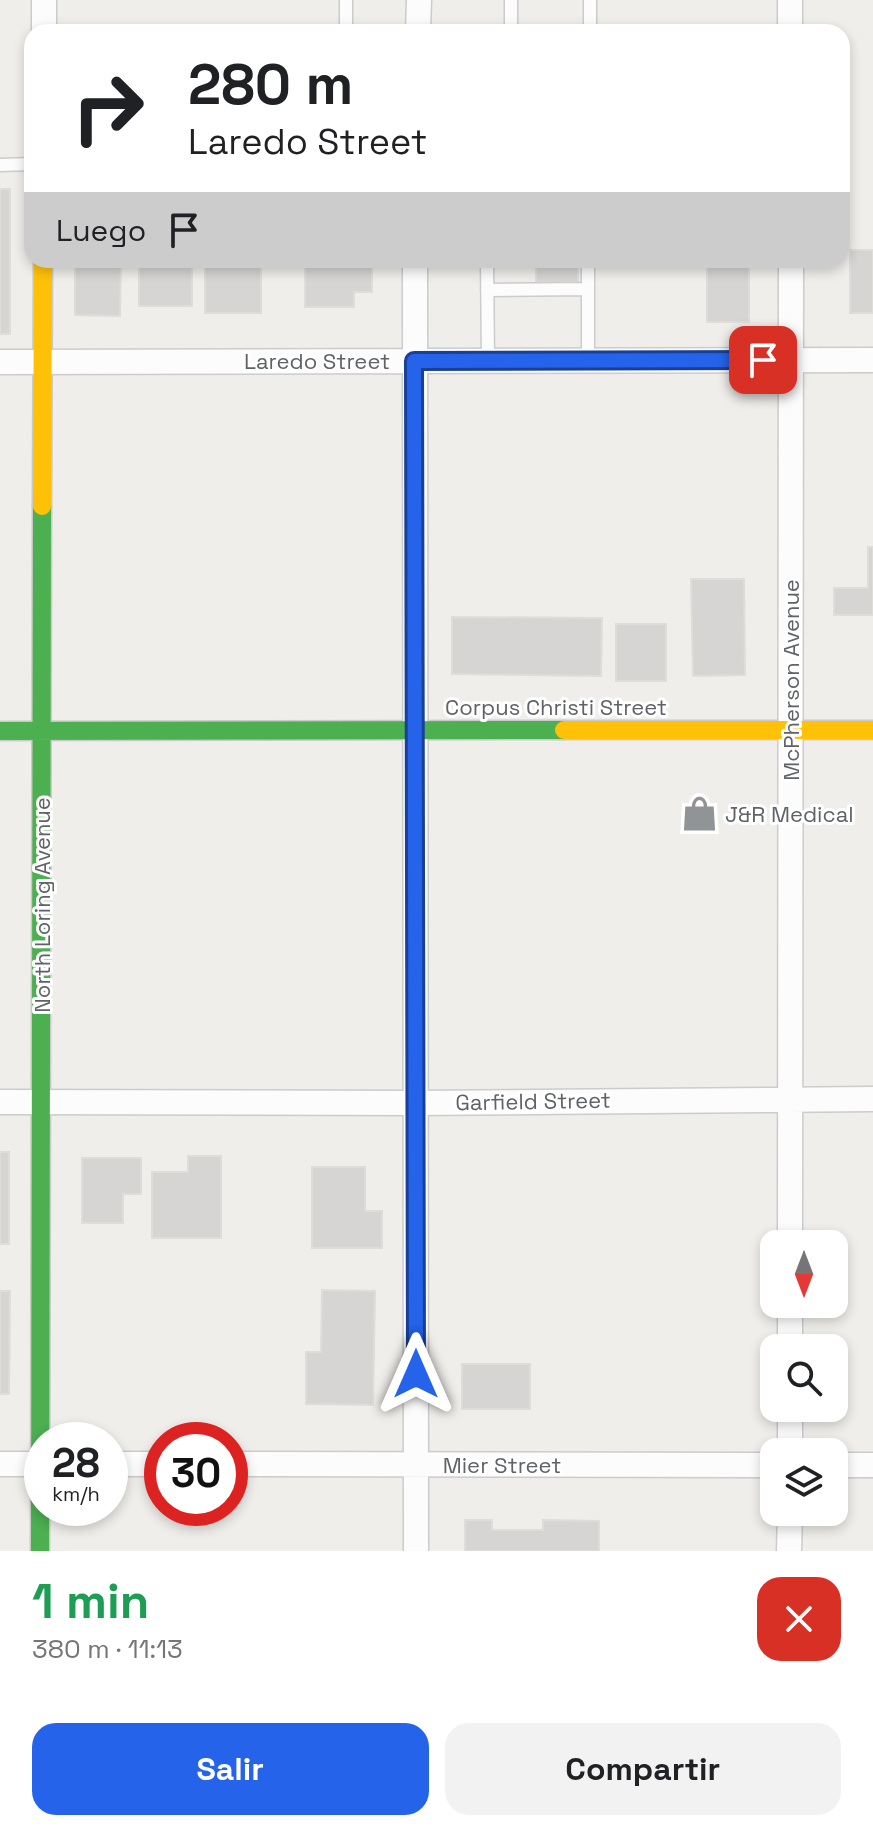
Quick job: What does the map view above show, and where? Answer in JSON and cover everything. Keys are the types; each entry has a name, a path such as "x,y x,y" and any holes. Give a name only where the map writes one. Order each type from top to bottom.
{"street":[{"path":"44,0 44,24"},
{"path":"418,24 419,0"},
{"path":"790,0 790,24"},
{"name":"North Loring Avenue","path":"41,1422 43,268"},
{"path":"415,268 416,1551"},
{"name":"McPherson Avenue","path":"790,1230 791,268"},
{"name":"Laredo Street","path":"0,362 873,360"},
{"name":"Corpus Christi Street","path":"0,731 873,730"},
{"name":"Garfield Street","path":"0,1102 415,1103 873,1099"},
{"path":"0,1464 24,1464"},
{"name":"Mier Street","path":"248,1464 760,1465"},
{"path":"848,1465 873,1465"},
{"name":"North Loring Avenue","path":"40,1526 40,1551"},
{"path":"789,1551 790,1526"}],"lane":[{"path":"346,0 346,24"},
{"path":"511,0 511,24"},
{"path":"590,0 590,24"},
{"path":"0,165 24,164"},
{"path":"487,268 488,361"},
{"path":"588,268 588,361"},
{"path":"487,290 587,289"}],"building":[{"path":"0,189 10,189 10,334 0,334"},
{"path":"850,250 873,250 873,313 850,313"},
{"path":"75,268 121,268 120,316 75,315"},
{"path":"139,268 192,268 192,306 139,306"},
{"path":"205,268 261,268 261,313 205,313"},
{"path":"305,268 372,268 372,292 354,292 354,307 305,307"},
{"path":"536,268 578,268 578,282 536,282"},
{"path":"707,268 749,268 749,322 707,322"},
{"path":"868,547 873,547 873,615 834,615 834,588 868,588"},
{"path":"691,579 744,579 745,675 693,676"},
{"path":"452,617 602,618 601,676 452,674"},
{"path":"616,624 666,624 666,681 616,681"},
{"path":"0,1152 9,1152 9,1244 0,1244"},
{"path":"188,1156 221,1156 221,1238 152,1238 152,1172 188,1172"},
{"path":"82,1158 141,1158 141,1194 123,1194 123,1223 82,1223"},
{"path":"312,1167 365,1167 365,1211 382,1211 382,1248 312,1248"},
{"path":"322,1290 375,1291 373,1405 306,1404 306,1352 321,1352"},
{"path":"0,1291 10,1291 9,1394 0,1394"},
{"path":"462,1364 530,1364 530,1409 462,1409"},
{"path":"465,1520 492,1520 492,1530 543,1530 543,1520 599,1521 599,1551 465,1551"}],"traffic: fast":[{"path":"40,1551 42,506"},
{"path":"0,731 564,730"}],"traffic: slow":[{"path":"42,506 43,268"},
{"path":"564,730 873,730"}],"place":[{"name":"J&R Medical","path":"699,814"}],"route":[{"path":"416,1374 414,361 763,360"}]}
